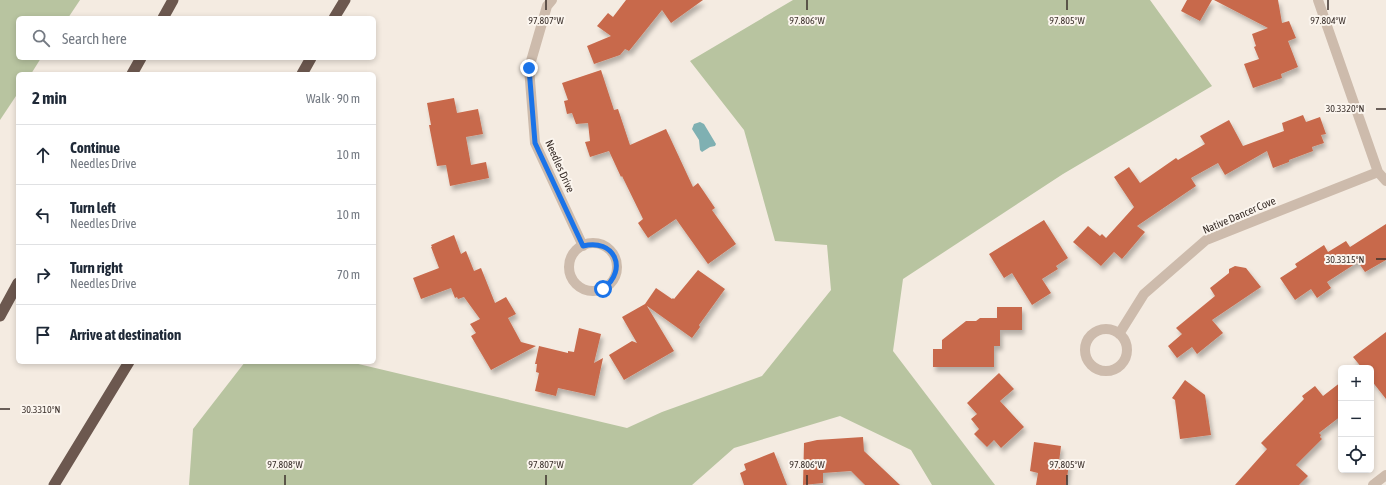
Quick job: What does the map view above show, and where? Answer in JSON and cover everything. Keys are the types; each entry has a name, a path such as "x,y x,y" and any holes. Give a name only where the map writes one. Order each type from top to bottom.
{"highway":[{"path":"164,16 173,0"},
{"path":"335,16 345,0"},
{"path":"133,72 139,60"},
{"path":"303,72 311,60"},
{"path":"0,316 16,287"},
{"path":"54,485 128,364"}],"street":[{"name":"Needles Drive","path":"552,0 547,6 529,68 535,143 583,246"},
{"path":"1318,0 1378,172 1386,181"},
{"name":"Native Dancer Cove","path":"1119,334 1144,294 1206,240 1378,172"},
{"path":"592,244 601,245 609,250 615,257 617,266 615,275 611,283 603,289 594,291 585,290 577,285 571,278 569,268 570,260 575,251 583,246 592,244"},
{"path":"1104,329 1112,330 1119,334 1125,340 1127,348 1126,356 1122,364 1116,369 1108,371 1100,370 1092,366 1087,360 1085,352 1089,337 1104,329"},
{"path":"1373,485 1386,476"}],"green space":[{"path":"0,0 80,0 69,16 16,16 16,60 40,60 32,72 16,72 16,96 0,120"},
{"path":"793,0 1150,0 1212,86 1063,174 903,279 893,351 995,485 932,485 911,450 840,416 734,448 692,485 189,485 193,429 243,364 358,364 627,428 662,412 762,376 831,290 827,245 775,241 744,130 690,61"}],"water":[{"path":"700,122 704,124 716,144 715,146 702,152 700,150 699,140 692,129 694,124"}],"building":[{"path":"626,0 703,0 671,23 662,10 629,51 625,49 620,55 594,64 587,46 611,36 597,26 608,13 613,17"},
{"path":"1187,0 1212,0 1200,21 1181,11"},
{"path":"1214,0 1278,0 1282,23 1289,21 1296,38 1288,41 1298,67 1281,74 1282,78 1253,88 1244,64 1259,59 1254,47 1256,46 1252,34 1268,28"},
{"path":"601,70 614,110 618,109 630,145 666,129 693,187 698,183 715,208 712,210 736,244 708,264 676,219 648,238 638,223 643,219 609,151 590,157 585,142 590,141 588,123 576,124 572,113 567,114 564,101 568,100 562,83"},
{"path":"454,98 457,113 478,109 483,134 466,137 471,165 486,162 489,178 450,186 446,165 437,166 429,125 431,125 427,103"},
{"path":"1303,115 1306,122 1320,117 1326,134 1321,135 1324,143 1312,147 1313,151 1273,168 1267,151 1225,175 1218,163 1191,178 1196,186 1137,226 1145,232 1122,259 1114,252 1101,266 1073,242 1088,226 1100,236 1102,234 1106,238 1134,207 1114,177 1129,167 1140,183 1176,158 1178,160 1205,144 1200,136 1229,120 1243,146 1284,131 1282,123"},
{"path":"1044,220 1068,258 1056,266 1058,269 1042,279 1051,293 1032,305 1012,273 1004,278 989,254"},
{"path":"1386,224 1386,260 1365,272 1358,262 1327,282 1331,288 1317,298 1311,289 1295,300 1280,278 1297,267 1295,264 1324,245 1328,252 1346,241 1350,247"},
{"path":"454,235 461,254 466,251 474,271 481,268 495,303 506,297 516,314 508,318 521,342 536,346 491,370 471,336 476,333 470,324 480,319 464,297 458,299 457,297 455,298 451,288 421,299 413,278 439,268 431,245"},
{"path":"1235,266 1246,268 1261,287 1212,320 1223,333 1197,354 1192,347 1177,358 1168,346 1182,334 1176,328 1215,296 1210,288 1229,273 1229,269"},
{"path":"698,270 725,289 699,325 700,327 692,338 647,306 674,351 624,380 609,355 632,341 637,343 622,317 645,304 656,288 674,299"},
{"path":"997,307 1022,307 1022,330 1000,330 1000,346 994,346 994,367 933,367 933,349 942,349 942,340 966,321 976,321 980,318 997,318"},
{"path":"579,328 601,334 594,363 603,358 595,396 558,388 556,396 535,391 539,373 536,372 537,364 535,364 539,346 568,353 568,351 574,352"},
{"path":"1386,332 1386,399 1374,384 1374,365 1360,365 1353,357"},
{"path":"999,373 1014,389 1000,401 1024,427 1001,448 994,440 987,447 974,434 979,429 971,419 977,414 967,403"},
{"path":"1185,380 1205,395 1211,435 1180,439 1175,400 1172,398"},
{"path":"1338,384 1338,418 1319,433 1322,439 1296,465 1308,476 1299,485 1235,485 1267,449 1261,443 1304,399 1302,396 1315,386 1323,396"},
{"path":"863,437 864,451 900,485 865,485 851,471 823,473 823,483 803,485 804,443 817,440"},
{"path":"1034,442 1061,446 1059,462 1069,464 1066,485 1036,485 1038,473 1030,471"},
{"path":"774,452 787,485 744,485 740,473 746,470 744,464"}],"route":[{"path":"529,68 535,143 583,246 592,244 601,245 609,250 615,257 617,266 615,275 611,283 603,289"}]}
